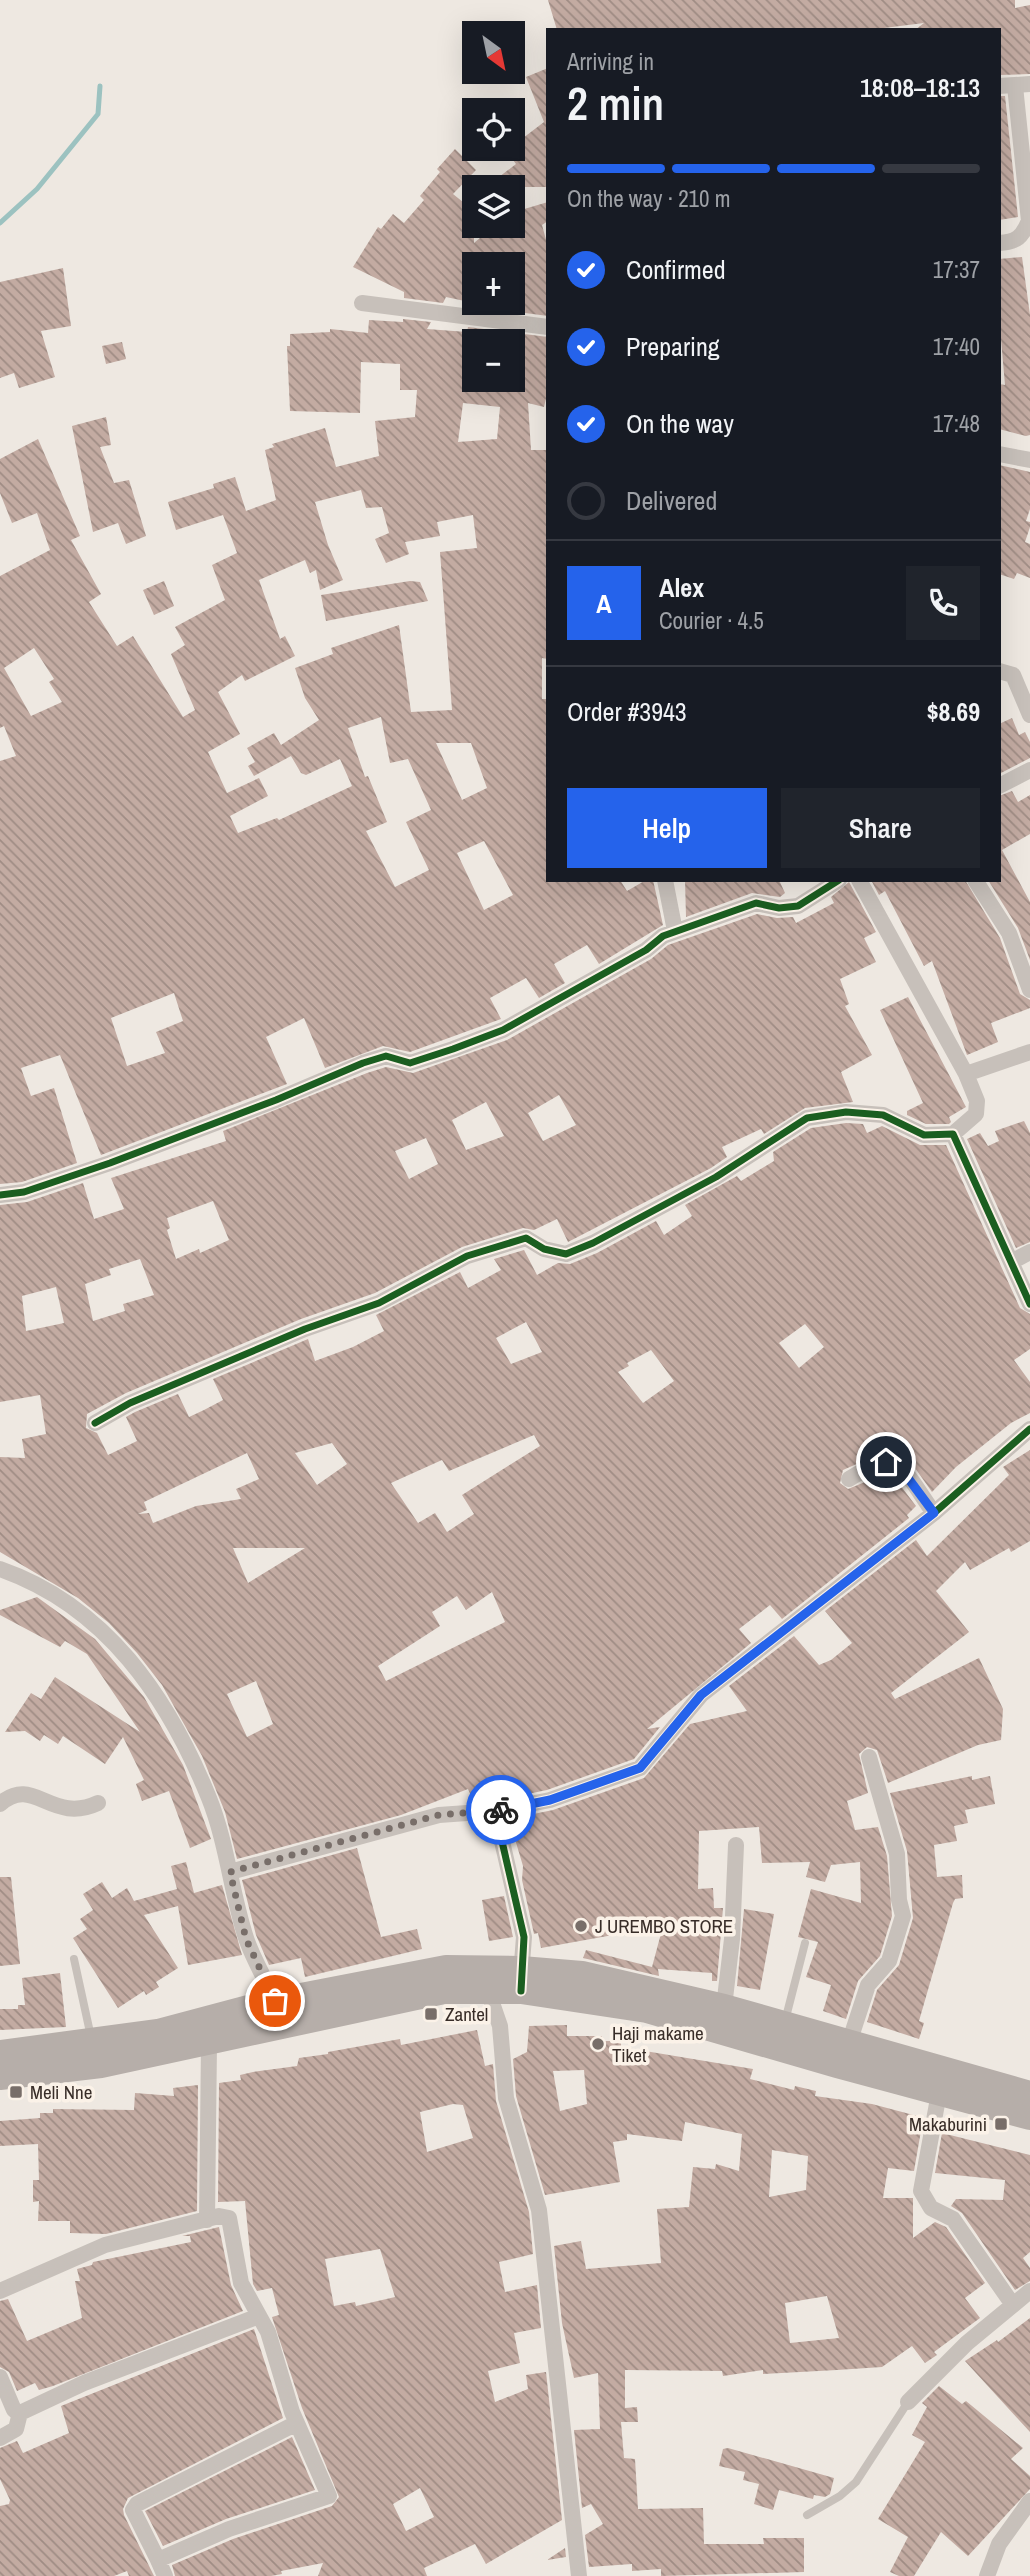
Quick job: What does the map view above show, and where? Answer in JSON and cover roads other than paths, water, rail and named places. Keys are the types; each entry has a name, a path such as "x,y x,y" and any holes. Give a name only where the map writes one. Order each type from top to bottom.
{"main road":[{"path":"0,2053 93,2043 158,2032 275,2001 446,1968 521,1980 647,2010 781,2036 849,2043 1030,2094"},
{"path":"0,2077 101,2065 209,2045 444,1991 488,1992 521,1980 582,1974 724,2007 781,2036 939,2092 1030,2117"}],"street":[{"path":"1001,243 1013,242 1022,236 1030,221 1015,85"},
{"path":"362,303 546,327"},
{"path":"1001,454 1030,460"},
{"path":"1001,672 1013,675 1030,715"},
{"path":"1001,785 1030,770"},
{"path":"665,882 675,931"},
{"path":"0,1195 24,1192 110,1163 276,1100 363,1063 386,1056 410,1063 478,1040 503,1030 675,931 756,903 779,908 798,906 836,882"},
{"path":"95,1423 130,1404 305,1329 379,1303 467,1256 526,1238 544,1249 566,1254 593,1243 716,1177 807,1118 846,1112 883,1115 924,1135 953,1135 976,1114 977,1101 966,1074 860,882"},
{"path":"976,882 1009,933 1030,990"},
{"path":"966,1074 1030,1052"},
{"path":"953,1135 1030,1304"},
{"path":"1011,1262 1030,1252"},
{"path":"230,1872 439,1815 495,1811 550,1800 640,1768 701,1695 934,1513 1030,1429"},
{"path":"849,1479 871,1465 886,1462 899,1466 934,1513"},
{"path":"0,1569 39,1586 85,1615 116,1641 171,1721 210,1799 246,1939 275,2001"},
{"path":"849,2043 868,1985 889,1961 903,1916 899,1900 897,1854 869,1756"},
{"path":"0,1804 9,1796 23,1792 68,1811 81,1811 98,1803"},
{"path":"495,1811 524,1937 521,1980"},
{"path":"724,2007 732,1939 736,1845"},
{"path":"488,1992 500,2026 506,2098 539,2210 579,2576"},
{"path":"207,2220 209,2045"},
{"path":"939,2092 922,2191 932,2208 953,2219 1013,2305"},
{"path":"0,2291 105,2245 219,2216 229,2218 241,2283 268,2332 297,2423 329,2496 229,2529 158,2560"},
{"path":"908,2402 967,2343 1030,2291"},
{"path":"20,2413 84,2383 259,2316"},
{"path":"0,2377 14,2410 20,2413"},
{"path":"0,2438 16,2429 20,2413"},
{"path":"165,2576 133,2510 137,2504 297,2423"},
{"path":"987,2576 999,2544 1030,2501"}],"lane":[{"path":"781,2036 805,1943"},
{"path":"74,1959 93,2043"},
{"path":"807,2515 840,2496 856,2482 908,2402"}],"waterway":[{"path":"0,223 37,189 98,114 100,86"}],"place":[{"name":"J UREMBO STORE","path":"581,1926"},
{"name":"Zantel","path":"431,2014"},
{"name":"Haji makame Tiket","path":"598,2044"},
{"name":"Meli Nne","path":"16,2092"},
{"name":"Makaburini","path":"1001,2124"}]}
